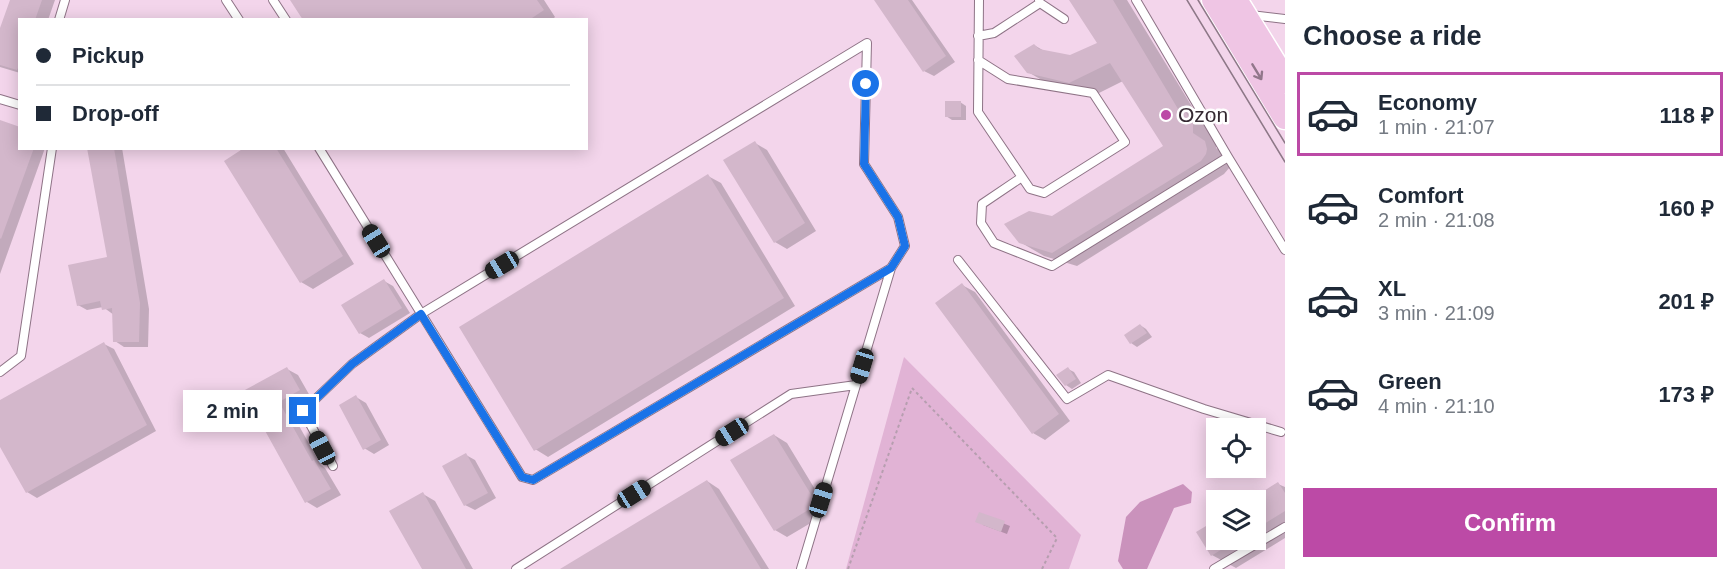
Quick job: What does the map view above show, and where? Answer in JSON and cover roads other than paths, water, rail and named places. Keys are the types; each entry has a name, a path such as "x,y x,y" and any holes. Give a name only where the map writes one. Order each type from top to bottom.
{"main road":[{"path":"1214,0 1285,117"},
{"path":"1240,7 1285,81"}],"lane":[{"path":"60,18 65,0"},
{"path":"226,0 238,18"},
{"path":"273,0 285,18"},
{"path":"978,60 1008,79 1093,93 1125,142 1044,193 1030,189 978,112 978,60 978,36 979,0"},
{"path":"1136,0 1285,250"},
{"path":"978,36 994,33 1039,2 1064,19"},
{"path":"1240,7 1285,19"},
{"path":"333,466 303,411 352,364 421,314 867,43 864,164 898,217 905,246 891,268 801,569"},
{"path":"0,99 18,104"},
{"path":"0,372 21,356 52,150"},
{"path":"320,150 522,477 533,480 891,268"},
{"path":"1022,177 982,204 981,223 994,243 1052,267 1228,157"},
{"path":"958,260 1067,399 1108,375 1204,409 1284,433"},
{"path":"516,569 791,394 856,386"},
{"path":"1214,569 1285,527"}],"tram line":[{"path":"1187,0 1285,162"},
{"path":"1198,0 1285,143"}],"place":[{"name":"Ozon","path":"1166,115"}]}
